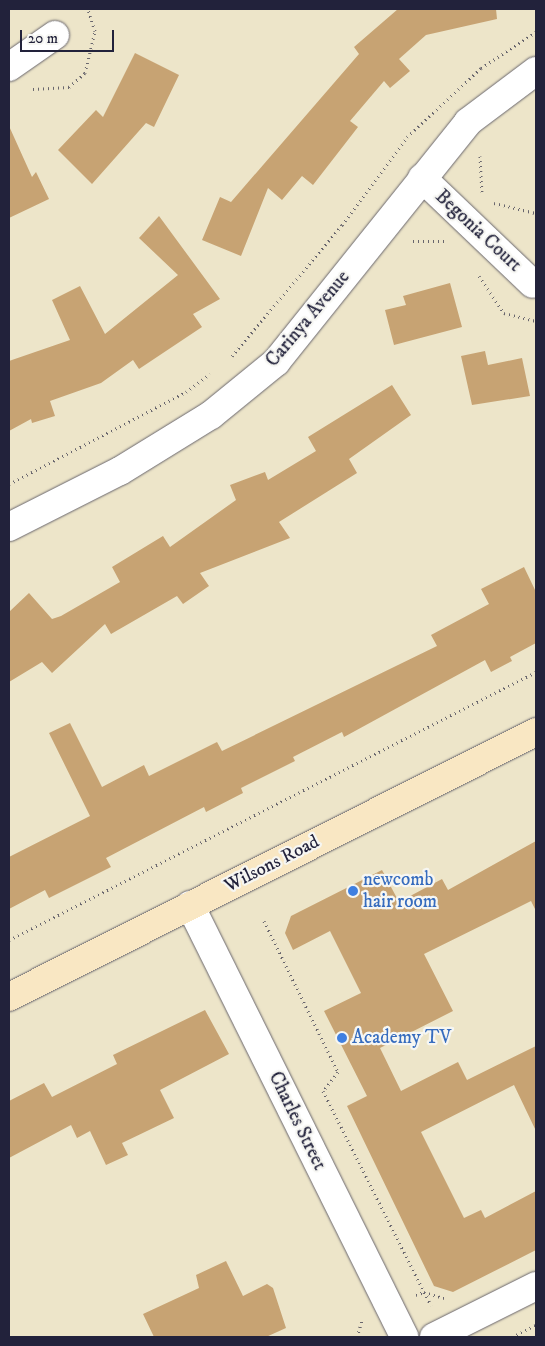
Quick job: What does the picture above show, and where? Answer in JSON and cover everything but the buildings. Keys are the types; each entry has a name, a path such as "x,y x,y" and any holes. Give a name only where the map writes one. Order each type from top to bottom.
{"street":[{"path":"9,67 55,35"},
{"name":"Carinya Avenue","path":"9,527 120,471 211,415 276,362 468,122 536,71"},
{"name":"Begonia Court","path":"422,178 533,284"},
{"name":"Wilsons Road","path":"9,998 536,732"},
{"name":"Charles Street","path":"190,905 404,1337"},
{"path":"434,1337 536,1286"}],"path":[{"path":"29,90 69,87 85,73 95,30 88,9"},
{"path":"229,360 342,225 407,137 481,68 536,32"},
{"path":"481,152 481,190 492,202 536,212"},
{"path":"9,484 186,392 214,370"},
{"path":"9,940 536,672"},
{"path":"264,921 338,1072 323,1091 424,1292 448,1299"},
{"path":"512,1337 536,1325"}],"place":[{"name":"newcomb hair room","path":"353,891"},
{"name":"Academy TV","path":"342,1038"}]}
